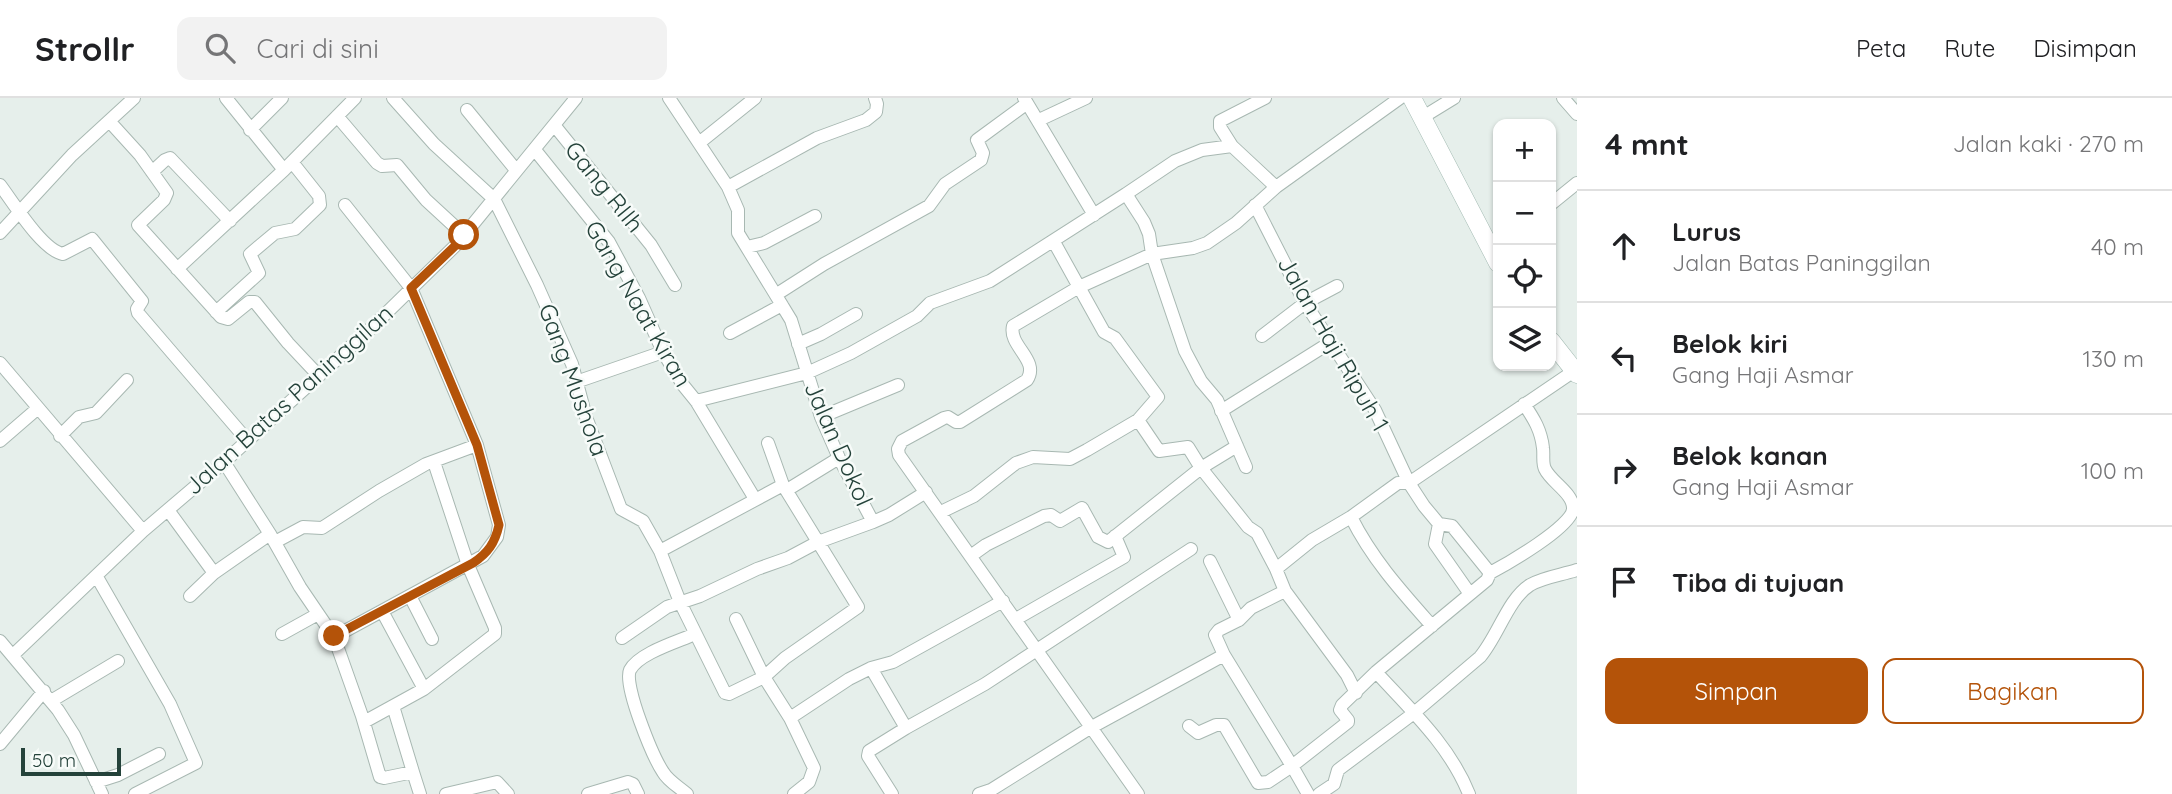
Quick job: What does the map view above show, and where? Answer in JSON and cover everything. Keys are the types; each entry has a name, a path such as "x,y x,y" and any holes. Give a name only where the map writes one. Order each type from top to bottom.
{"main road":[{"path":"1412,98 1493,247"},
{"path":"1556,347 1575,372"}],"street":[{"path":"0,233 72,155 134,98"},
{"path":"216,312 259,273 250,254 275,233 295,229 320,205 320,196 250,130 226,98"},
{"path":"250,130 282,98"},
{"path":"177,269 288,166 355,98"},
{"path":"393,98 434,144 494,199"},
{"name":"Jalan Batas Paninggilan","path":"8,656 97,577 143,531 318,376 456,245 576,98"},
{"name":"Jalan Dokol","path":"669,98 728,187 738,210 738,233 791,320 821,417 873,522 926,492"},
{"path":"699,143 755,98"},
{"path":"728,187 817,138 866,120 876,112 875,98"},
{"path":"1039,120 1086,98"},
{"path":"1265,98 1220,121 1220,127 1232,146 1276,187"},
{"path":"1135,793 900,455 899,444 944,418 960,422 1027,380 1031,375 1031,366 1014,337 1013,326 1079,287 1152,254 1207,243 1223,233 1276,187 1400,98"},
{"path":"1423,117 1454,98"},
{"path":"1563,98 1577,114"},
{"path":"730,332 780,300 824,264 929,206 945,184 981,160 983,153 978,140 1025,101 1039,120 1094,215"},
{"path":"467,110 516,170"},
{"path":"337,116 377,163 397,165 426,200 464,235"},
{"path":"110,122 165,189 166,196 138,225 216,312 228,319 249,302 255,302 318,376"},
{"name":"Gang RIIh","path":"554,125 652,245 675,285"},
{"path":"696,401 807,373 852,353 917,316 930,303 990,281 1054,242 1175,161 1202,150 1232,146"},
{"name":"Gang Naat Kiran","path":"535,150 604,234 639,298 663,352 755,499"},
{"path":"152,172 170,158 230,221"},
{"path":"1556,200 1577,183"},
{"path":"0,185 35,232 60,254 92,239 142,301 137,309 138,313 247,440"},
{"path":"1126,194 1149,234 1152,254 1185,351 1201,381 1217,400 1246,467"},
{"name":"Gang Mushola","path":"494,199 572,364 586,417 621,509 643,521 660,551 680,602 724,693 729,694 764,677"},
{"path":"334,636 483,556 491,549 499,525 477,445 411,288 345,205"},
{"name":"Jalan Haji Ripuh 1","path":"1255,205 1305,303 1375,410 1409,483 1439,524"},
{"path":"747,247 764,243 815,216"},
{"path":"941,512 974,496 1016,463 1033,457 1070,459 1138,420 1158,397 1115,338 1104,332 1054,242"},
{"path":"1262,336 1305,303 1338,286"},
{"path":"799,344 856,314"},
{"path":"1221,411 1331,342"},
{"path":"576,382 663,352"},
{"path":"0,363 143,531"},
{"path":"1276,569 1312,540 1351,517 1398,483 1409,483 1575,372"},
{"path":"60,436 79,417 96,413 127,380"},
{"path":"821,417 898,385"},
{"path":"1189,726 1198,733 1216,725 1224,725 1255,781 1261,784 1268,782 1348,722 1340,708 1376,673 1487,580 1490,573 1523,555 1557,530 1572,514 1574,507 1544,468 1539,428 1524,404"},
{"path":"0,442 37,409"},
{"path":"1138,420 1159,451 1188,447 1201,468 1248,527 1257,533 1285,591 1347,675 1356,693"},
{"path":"764,677 785,658 858,607 785,487 768,443"},
{"path":"190,596 214,573 273,538 303,527 322,528 379,491 434,462 477,445"},
{"path":"972,555 986,545 1044,516 1051,515 1060,521 1082,508 1100,540 1108,542 1201,468 1237,446"},
{"path":"660,551 755,499 785,487 839,458"},
{"path":"224,462 334,636 380,777 412,772"},
{"path":"364,722 424,688 495,634 495,628 468,565 434,462"},
{"path":"168,510 214,573"},
{"path":"1351,517 1365,546 1432,626"},
{"path":"622,638 653,615 680,602 700,596 818,542 873,522"},
{"path":"1470,594 1435,544 1439,524 1452,526 1490,573"},
{"path":"1016,619 1124,557 1115,536"},
{"path":"892,794 868,752 985,684 1191,549"},
{"path":"1210,561 1239,620"},
{"path":"1319,794 1334,784 1338,771 1414,713 1480,657 1518,596 1528,586 1577,570"},
{"path":"97,577 170,704 196,763 135,794"},
{"path":"1285,591 1251,608 1239,620 1216,632 1216,639 1308,794"},
{"path":"411,596 432,639"},
{"path":"790,718 849,679 871,668 892,662 1003,601"},
{"path":"382,611 424,688"},
{"path":"282,634 318,614"},
{"path":"736,619 814,768 809,782 794,794"},
{"path":"687,794 665,775 658,762 630,690 628,676 631,668 643,657 695,634"},
{"path":"0,641 8,656 48,696 75,735 100,791 118,775 159,754"},
{"path":"979,794 991,790 1090,728 1224,655"},
{"path":"0,744 48,696 118,661"},
{"path":"871,668 906,728"},
{"path":"1376,673 1414,713 1457,767 1469,794"},
{"path":"393,706 412,772 414,793"},
{"path":"446,794 497,782 508,794"},
{"path":"588,794 628,782 633,784 638,794"}],"route":[{"path":"334,636 473,563 491,549 497,537 499,525 477,445 411,288 464,235"}]}
